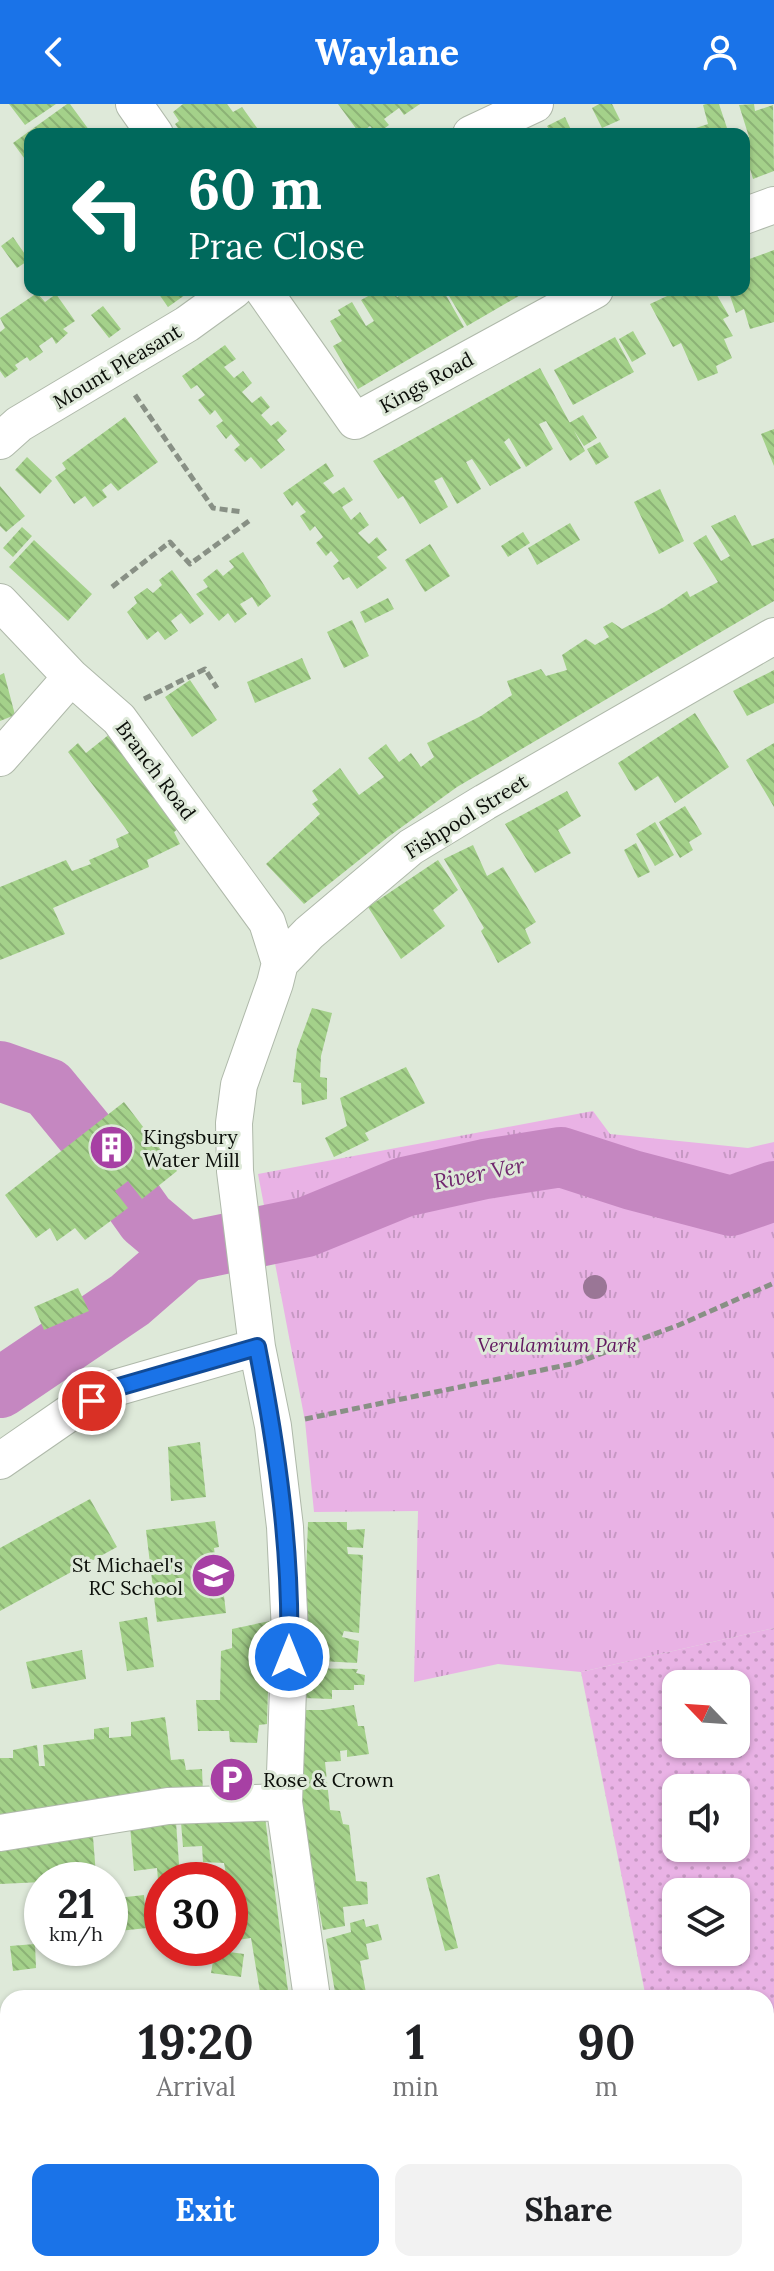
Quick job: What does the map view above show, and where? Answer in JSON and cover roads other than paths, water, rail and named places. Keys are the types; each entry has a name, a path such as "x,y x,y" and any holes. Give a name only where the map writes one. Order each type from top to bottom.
{"street":[{"path":"134,104 151,128"},
{"path":"484,128 535,104"},
{"path":"750,214 774,205"},
{"name":"Mount Pleasant","path":"0,441 19,424 187,324 226,296"},
{"name":"Kings Road","path":"267,296 355,421 584,296"},
{"name":"Branch Road","path":"0,602 71,677 119,719 267,922 280,963"},
{"name":"Fishpool Street","path":"311,1990 284,1802 290,1633 288,1579 273,1426 257,1347 235,1171 234,1123 239,1085 280,963 309,933 411,847 774,636"},
{"path":"0,758 71,677"},
{"path":"0,1461 68,1414 115,1388 257,1347"},
{"path":"0,1833 168,1806 284,1802"}],"waterway":[{"name":"River Ver","path":"0,1071 48,1088 85,1133"},
{"name":"River Ver","path":"109,1167 146,1219 185,1252 306,1227 404,1187 485,1169 561,1157 632,1180 731,1206 774,1191"},
{"name":"River Ver","path":"0,1388 130,1300 185,1252"}],"place":[{"name":"Kingsbury Water Mill","path":"112,1148"},
{"name":"St Michael's RC School","path":"214,1576"},
{"name":"Rose & Crown","path":"232,1779"}],"park label":[{"name":"Verulamium Park","path":"557,1344"}]}
